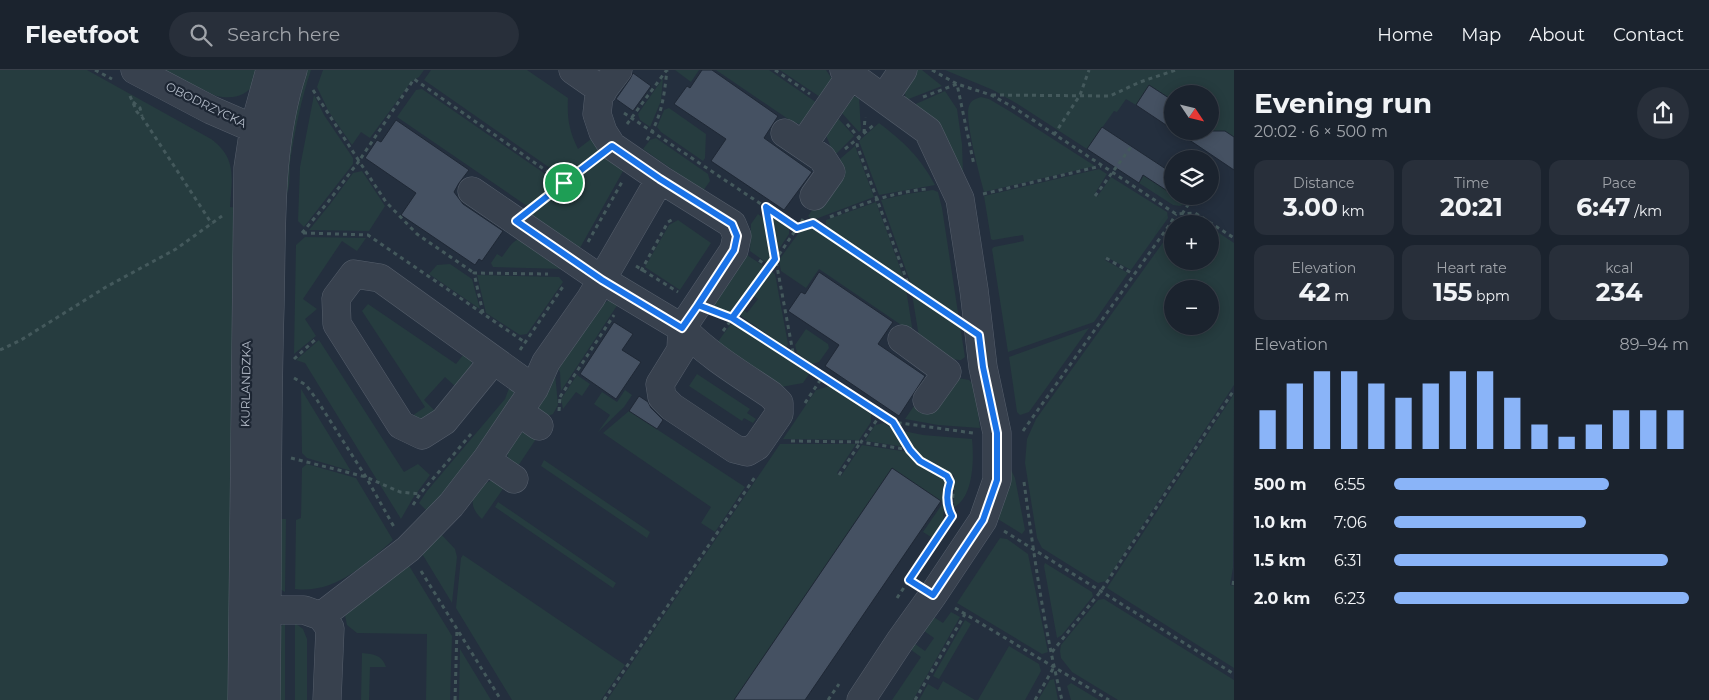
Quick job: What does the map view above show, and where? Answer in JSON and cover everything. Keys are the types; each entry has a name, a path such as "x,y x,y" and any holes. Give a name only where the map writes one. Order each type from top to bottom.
{"street":[{"name":"OBODRZYCKA","path":"135,70 211,110 266,133"},
{"name":"KURLANDZKA","path":"266,133 270,70"},
{"path":"472,191 602,280 682,328 708,352 771,395 779,403 779,414 757,446 747,452 735,449 672,407 662,398 660,384 682,350 682,328 734,250 737,236 732,224 660,179 612,146 603,132 597,114 607,85 573,70"},
{"path":"884,98 904,70"},
{"path":"811,205 831,172 822,158 794,139 848,72 928,131 968,191 960,199 974,290 983,367 1008,434 997,480 983,520 861,700"},
{"name":"KURLANDZKA","path":"266,700 255,610 248,168 288,87 302,78"},
{"path":"321,616 408,549 451,506 486,460 529,419 534,389 546,362 602,280 660,179"},
{"path":"493,361 444,421 422,434 401,425 337,324 336,298 354,274 380,278 534,389"},
{"path":"902,339 947,372 983,367"},
{"path":"927,400 947,372"},
{"path":"486,460 514,479"},
{"name":"KURLANDZKA","path":"242,700 255,610"},
{"path":"255,610 304,610 321,616 330,628 327,700"}],"path":[{"path":"516,221 612,146 666,70"},
{"path":"932,70 957,84 991,95 1176,214 1195,213 1198,215"},
{"path":"1054,134 1080,94 1089,70"},
{"path":"991,95 1080,94 1110,96 1140,82 1176,70"},
{"path":"302,78 386,202 417,234 474,273"},
{"path":"297,233 303,233 328,202 359,161 414,79 564,183"},
{"path":"607,85 632,118 797,228"},
{"path":"142,117 212,224"},
{"path":"1095,196 1131,146"},
{"path":"797,228 878,198 906,191 968,191 1102,166"},
{"path":"708,352 770,268 811,205"},
{"path":"1181,215 1188,205"},
{"path":"766,207 794,358"},
{"path":"0,350 21,340 106,287 176,248 226,213"},
{"path":"893,422 976,434 1008,434 1133,274 1176,214"},
{"path":"813,223 979,335"},
{"path":"1219,228 1234,238"},
{"path":"588,242 642,269 698,305 732,318 823,376 893,422 910,450 920,461 947,476 953,490 952,503 949,510 952,516 893,604"},
{"path":"748,253 770,268"},
{"path":"1106,258 1133,274"},
{"path":"801,409 823,376"},
{"path":"1052,652 1101,591 1234,390"},
{"path":"839,474 881,414"},
{"path":"788,441 861,442 910,450"},
{"path":"290,457 366,477 400,492 420,494"},
{"path":"604,700 758,473"},
{"path":"1023,477 1033,548 1054,667 1062,700"},
{"path":"983,520 1033,548 1234,674"},
{"path":"1233,585 1234,578"},
{"path":"909,580 1109,700"},
{"path":"916,700 965,614"},
{"path":"455,700 457,627"},
{"path":"1035,700 1054,667"},
{"path":"828,700 844,676"}],"green space":[{"path":"0,70 87,70 211,139 219,146 229,161 232,178 230,207 241,208 231,700 0,700"},
{"path":"162,70 262,70 254,84 245,93 239,96 225,97 216,96"},
{"path":"301,70 311,70 296,127 290,162 289,188 286,196 280,162"},
{"path":"323,70 424,70 419,77 411,82 370,138 361,132 352,145 329,112 317,87"},
{"path":"431,70 527,70 568,98 569,124 578,149 591,139 604,149 569,176 560,175 424,80"},
{"path":"675,70 699,70 691,82"},
{"path":"716,70 769,70 823,107 807,123 799,124 791,121"},
{"path":"780,70 826,70 832,79 826,101"},
{"path":"912,70 922,70 942,86 906,100 904,88"},
{"path":"945,70 1234,70 1234,137 1219,133 1219,85 1164,85 1164,95 1149,85 1136,105 1126,99 1117,112 1114,111 1087,149 993,90"},
{"path":"663,78 661,101 650,127 640,120 638,114"},
{"path":"422,89 554,180 554,189 532,206 527,206 397,117 416,90"},
{"path":"945,91 957,109 962,144 963,174 909,107"},
{"path":"314,95 324,115 353,158 353,164 304,227 298,221 300,167"},
{"path":"853,96 859,98 861,130 859,132 840,111"},
{"path":"981,97 989,99 1011,112 1095,166 984,192 973,148 968,113 971,102"},
{"path":"669,108 706,134 705,158 703,161 661,132 657,127 664,110"},
{"path":"836,116 854,136 837,153 833,153 826,135"},
{"path":"879,123 911,151 935,185 879,195 859,141"},
{"path":"656,138 708,174 710,181 703,191 643,149 650,140"},
{"path":"855,146 874,197 813,220 808,216 841,170 838,163 840,159"},
{"path":"610,152 627,164 576,255 527,217"},
{"path":"1153,161 1164,184 1164,199 1139,183"},
{"path":"1099,169 1107,174 1094,195 1097,197 1111,177 1167,212 1168,215 1164,215 1164,224 1131,270 1106,257 1105,260 1128,273 1094,322 1008,352 992,249 1024,241 1023,235 991,239 984,196"},
{"path":"362,171 385,206 369,231 309,230 353,173"},
{"path":"933,190 938,192 942,208 959,319 912,287 881,200"},
{"path":"876,202 906,284 826,229 826,220"},
{"path":"758,214 764,219 772,258 768,264 750,251 751,224"},
{"path":"771,216 789,227 789,234 777,252"},
{"path":"678,220 711,243 680,290 645,267 669,225"},
{"path":"809,228 821,232 906,289 913,333 819,269 806,288 781,271 779,260 800,231"},
{"path":"1219,233 1234,243 1234,385 1106,581 1098,583 1042,548 1037,538 1025,463 1027,439 1036,419 1164,241 1164,270 1219,270"},
{"path":"305,237 366,238 357,251 342,241 303,299 317,309 305,319 316,336 294,354 296,245"},
{"path":"523,238 567,269 493,267 491,263 497,254 502,257 513,243"},
{"path":"747,255 765,267 728,315 712,308"},
{"path":"450,264 472,279 480,309 429,274 437,265"},
{"path":"771,271 775,274 788,344 786,348 741,316 740,311 742,308 747,313 758,299 752,295"},
{"path":"477,275 559,277 563,282 527,334 520,335 486,313"},
{"path":"912,294 960,326 965,357 961,360 950,358 919,337"},
{"path":"609,300 620,301 561,391 560,372 558,369 600,306"},
{"path":"368,304 456,364 467,350 472,366 457,388 445,377 424,400 436,412 422,419 412,416 425,407 362,311"},
{"path":"737,324 809,374 803,383 781,387 717,343 730,325"},
{"path":"1089,328 1029,412 1020,415 1017,412 1009,357"},
{"path":"806,329 828,344 829,348 819,362 812,364 797,353 795,345"},
{"path":"319,340 404,472 418,464 430,475 413,498 401,519 305,363 296,360"},
{"path":"555,373 558,405 553,414 546,417 539,410 538,405"},
{"path":"697,374 750,409 747,413 756,419 753,423 744,418 742,421 689,386"},
{"path":"577,375 590,384 582,396 576,392 563,409 561,399"},
{"path":"958,378 969,380 974,385 980,428 938,425 905,419 916,403"},
{"path":"511,383 514,392 510,403 447,492 428,512 419,503 505,399"},
{"path":"830,386 871,414 871,422 859,440 783,439 816,390"},
{"path":"301,389 351,471 307,458 302,453"},
{"path":"625,390 632,395 624,407 598,432 610,415 594,404 602,392 617,402"},
{"path":"1234,394 1233,568 1230,585 1234,586 1234,668 1107,588"},
{"path":"629,411 745,487 715,532 701,523 711,507 603,433"},
{"path":"884,423 893,429 905,447 865,441 875,425"},
{"path":"903,431 923,435 972,439 971,476 966,495 961,502 954,507 954,475 919,457"},
{"path":"524,432 532,432 538,436 516,469 511,464 507,454 508,449 513,439"},
{"path":"780,444 856,444 837,473 841,476 862,445 909,452 915,462 945,478 943,524 935,537 931,537 923,532 943,503 892,468 734,700 607,700"},
{"path":"544,460 650,532 647,538 541,466"},
{"path":"307,464 356,478 393,540 361,567 336,582 323,587 295,589 296,520 301,518 302,468"},
{"path":"1011,470 1015,478 1025,530 1022,534 993,516"},
{"path":"490,481 498,481 505,486 482,519 474,508 473,498 479,488"},
{"path":"498,502 616,583 613,588 495,507"},
{"path":"276,519 286,519 285,592 280,589"},
{"path":"439,532 455,549 457,557 452,603 421,552"},
{"path":"1000,538 1007,539 1028,554 1048,652 1042,654 957,603"},
{"path":"463,555 625,665 601,700 512,700 456,608 461,558"},
{"path":"1045,563 1092,592 1093,596 1062,635 1057,638 1044,566"},
{"path":"408,564 452,636 450,700 426,700 427,634 357,633 347,625 345,615 353,604"},
{"path":"1104,599 1234,680 1234,700 1118,700 1072,672 1061,658 1061,645 1098,600"},
{"path":"951,612 960,617 913,700 892,700 921,657 907,647 911,641 925,651 934,638 920,628 929,614 943,623"},
{"path":"965,620 971,624 939,679 933,676"},
{"path":"285,623 285,700 273,700 279,628"},
{"path":"295,623 303,629 307,639 307,700 295,700"},
{"path":"1009,646 1039,664 1041,671 1025,700 978,700"},
{"path":"460,649 491,700 459,700"},
{"path":"362,653 377,656 386,667 370,667 369,700 361,700"},
{"path":"1054,679 1058,700 1038,700 1050,680"},
{"path":"943,681 975,700 919,700 928,684 938,690"},
{"path":"1071,683 1099,700 1071,700 1067,686"}],"building":[{"path":"702,70 712,70 778,116 764,138 812,172 784,210 711,161 726,139 674,104 687,86 690,88"},
{"path":"633,73 651,86 633,111 616,99"},
{"path":"1149,85 1164,95 1164,124 1136,105"},
{"path":"396,120 469,170 454,192 463,204 503,231 482,261 479,259 475,265 401,215 416,193 365,158 377,140 381,142"},
{"path":"1102,127 1164,168 1164,189 1143,175 1139,183 1087,149"},
{"path":"1219,131 1225,131 1234,137 1234,170 1219,160 1219,150 1204,150 1189,140 1219,140"},
{"path":"819,272 893,322 878,344 925,376 899,416 825,366 839,345 788,311 801,292 805,294"},
{"path":"614,322 633,334 622,350 641,362 616,399 580,374"},
{"path":"639,396 648,402 651,408 663,420 657,429 629,411"},
{"path":"892,468 941,501 805,700 734,700"}],"route":[{"path":"564,183 516,221 602,280 682,328 698,305 732,318 893,422 910,450 920,461 947,476 950,482 947,502 952,516 909,580 933,595 983,520 997,480 997,433 983,367 979,335 813,223 797,228 766,207 775,259 732,318 698,305 734,250 737,236 732,224 660,179 612,146 564,183"}]}
